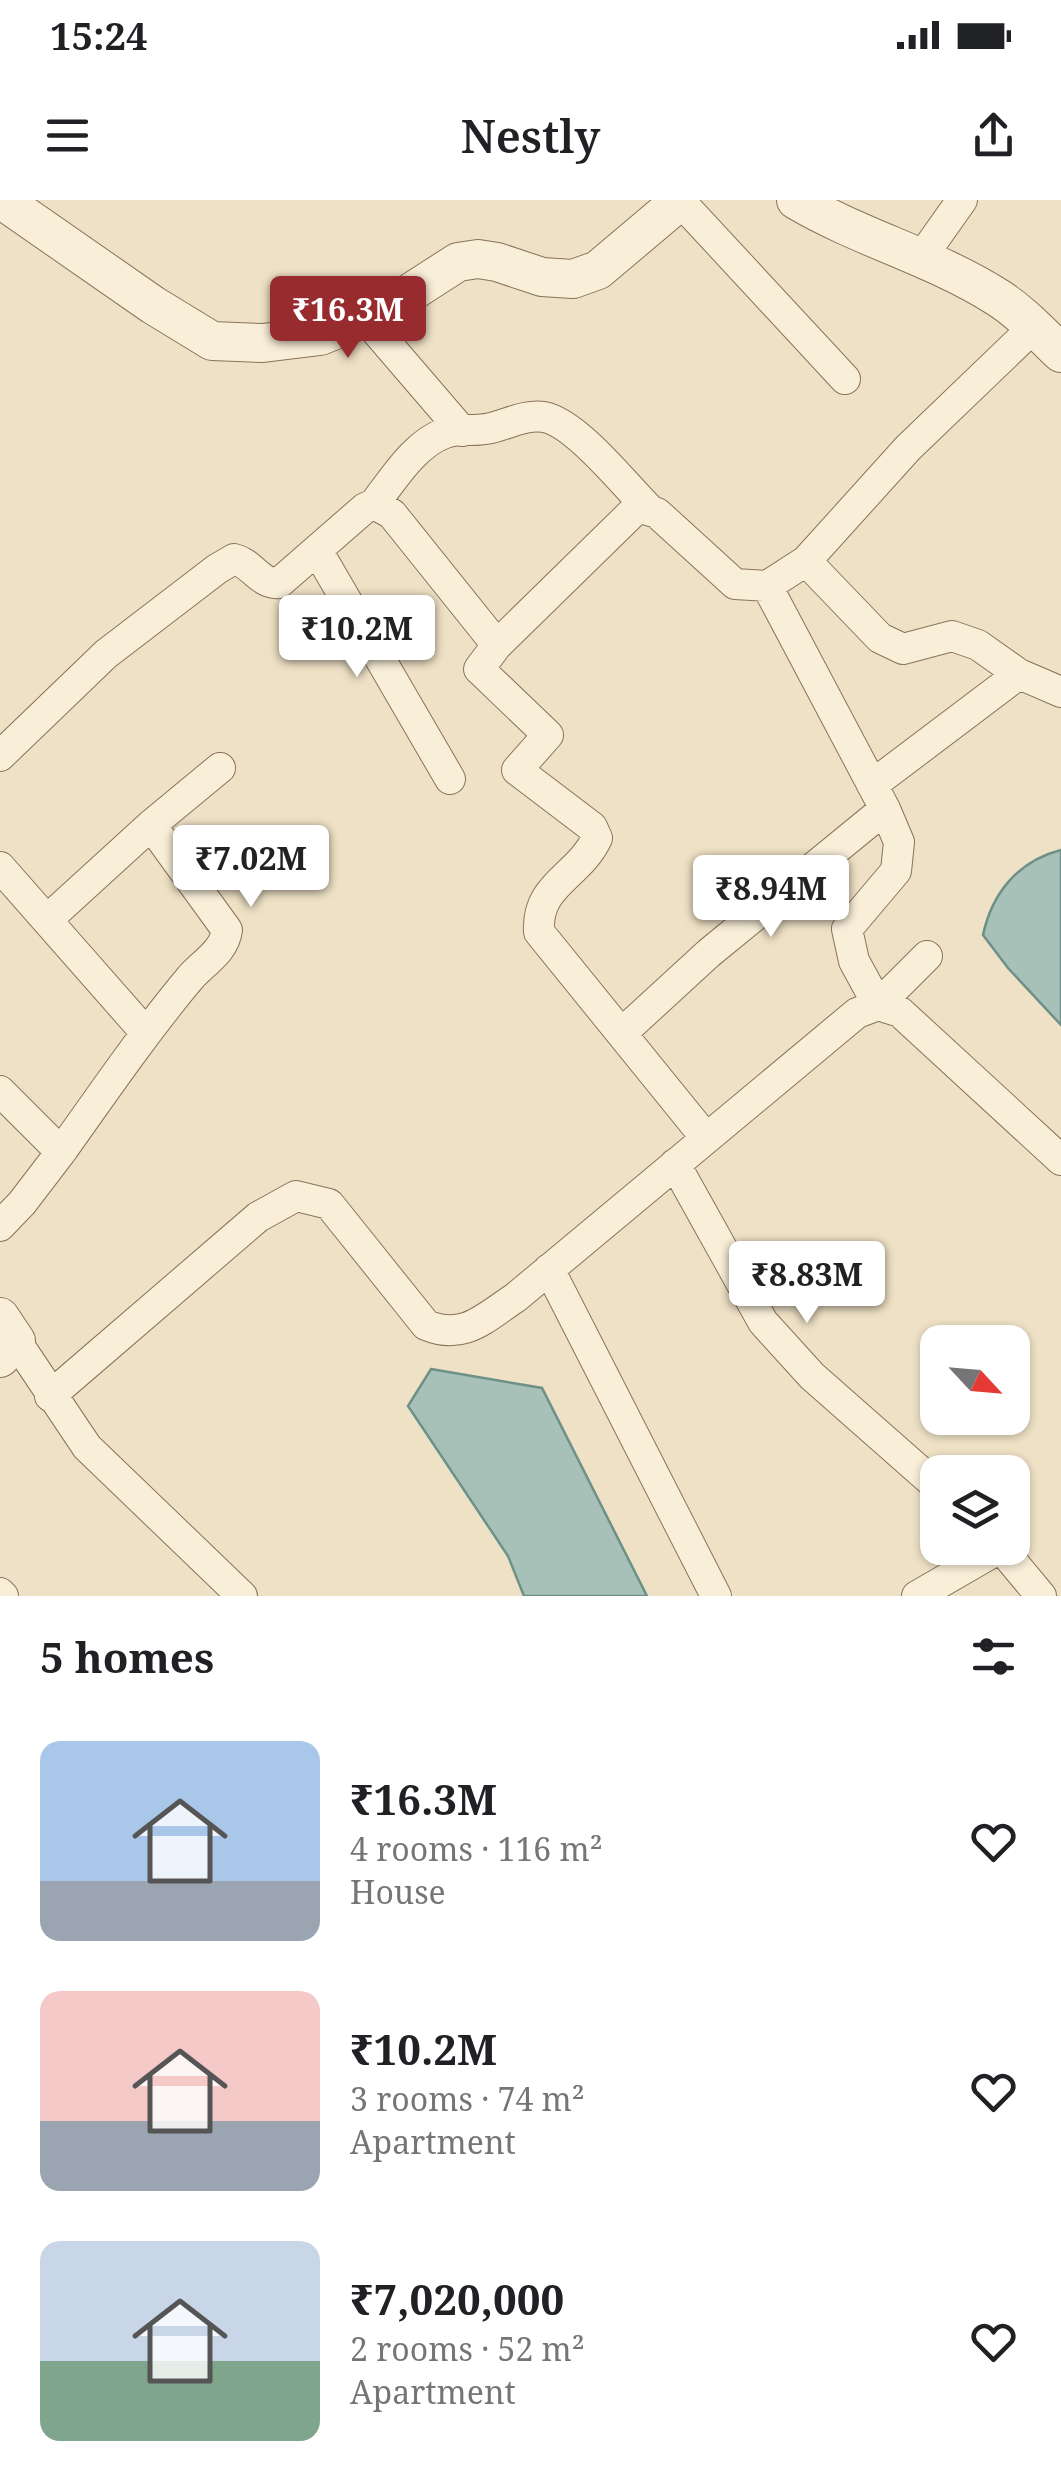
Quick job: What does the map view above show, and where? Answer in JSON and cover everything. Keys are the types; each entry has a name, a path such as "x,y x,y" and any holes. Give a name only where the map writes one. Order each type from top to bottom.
{"street":[{"path":"2,200 153,306 212,342 264,343 320,336 365,318 386,309 458,262 478,259 542,277 573,279 598,270 681,201 845,380"},
{"path":"796,200 1000,299 1061,354"},
{"path":"921,258 962,200"},
{"path":"365,318 462,431"},
{"path":"0,756 106,654 217,569 234,559 240,560 266,582 279,583 374,504 413,456 448,431 486,430 529,417 546,417 567,428 648,508 735,584 767,586 806,561 908,448 1034,327"},
{"path":"374,504 392,514 498,644"},
{"path":"648,508 634,511 498,644 479,668 548,735 517,770 592,827 596,838 591,850 546,896 538,914 539,932 706,1138"},
{"path":"316,550 450,779"},
{"path":"806,561 880,638 903,649 952,636 978,645 1018,674 1061,692"},
{"path":"767,586 899,842 896,871 847,928 854,961 878,1005 900,1012 1061,1160"},
{"path":"623,1032 1018,674"},
{"path":"48,919 220,768"},
{"path":"0,1226 22,1203 193,974 221,948 227,930 151,825"},
{"path":"0,867 146,1034"},
{"path":"50,1396 258,1217 296,1196 330,1204 426,1325 442,1332 464,1331 515,1298 857,1013 878,1005 926,956"},
{"path":"0,1092 61,1152"},
{"path":"674,1164 763,1322 812,1376 920,1470"},
{"path":"549,1270 716,1596"},
{"path":"5,1339 87,1447 242,1596"},
{"path":"917,1596 971,1565"},
{"path":"1015,1565 1041,1596"}],"water":[{"path":"1061,850 1061,1025 983,935 993,906 1009,881 1032,862"},
{"path":"431,1369 542,1388 647,1596 524,1596 508,1556 408,1406"}]}
